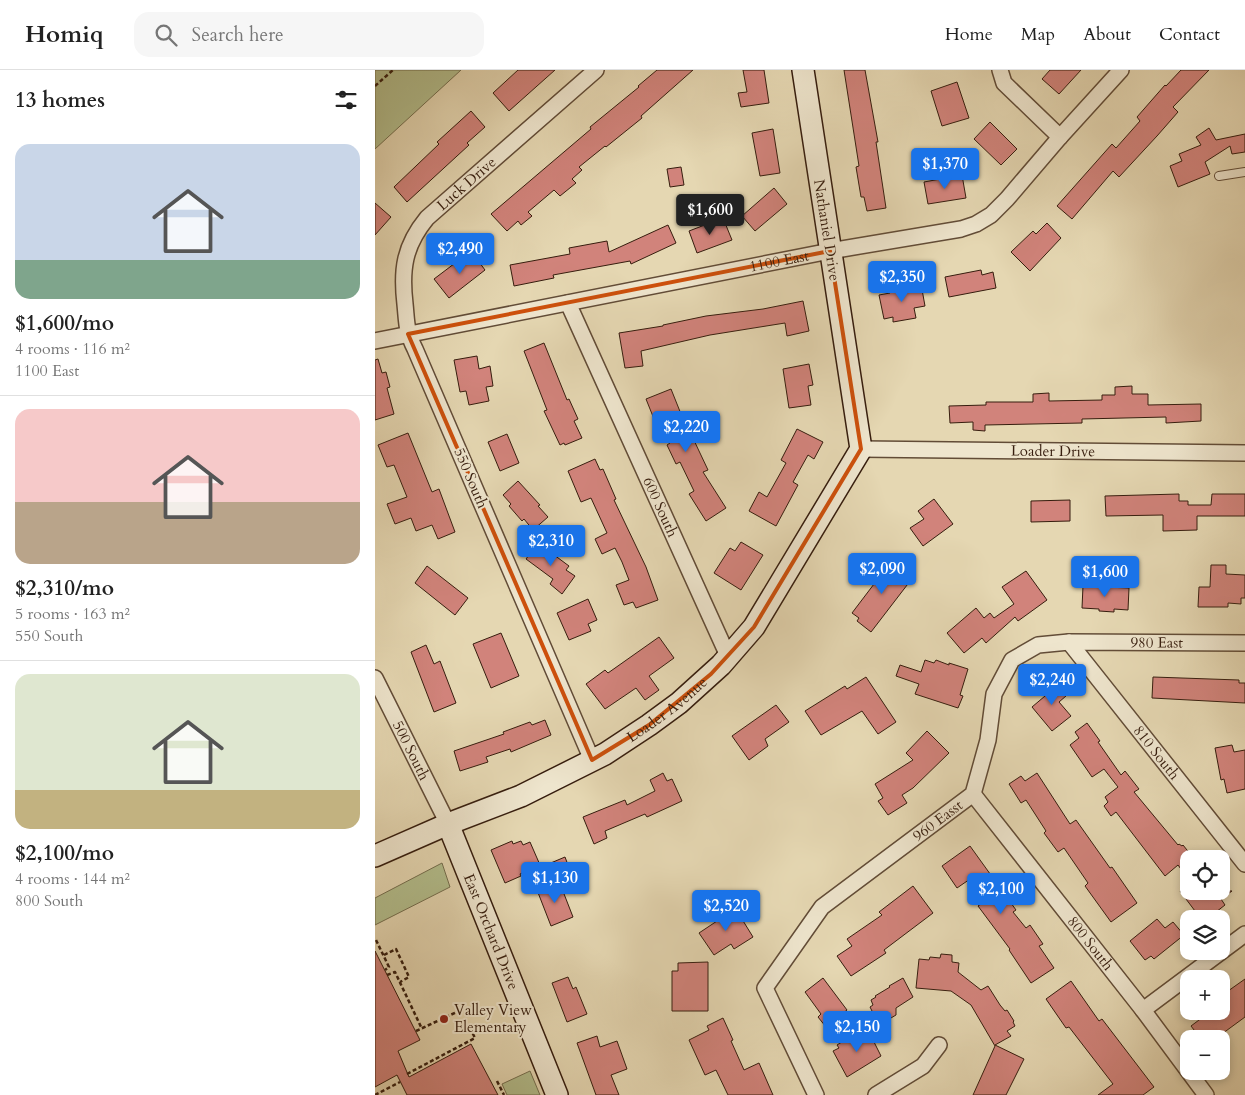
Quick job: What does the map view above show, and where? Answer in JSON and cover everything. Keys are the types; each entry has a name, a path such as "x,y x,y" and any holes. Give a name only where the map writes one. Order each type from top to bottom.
{"street":[{"name":"Luck Drive","path":"407,334 402,280 405,259 420,227 596,70"},
{"name":"Nathaniel Drive","path":"803,70 861,449"},
{"path":"1001,70 1004,83 1060,136"},
{"name":"1100 East","path":"375,341 830,251 961,229 976,224 991,215 1007,199 1060,136 1121,70"},
{"name":"600 South","path":"568,302 728,656"},
{"name":"550 South","path":"407,334 419,357 592,760"},
{"name":"Loader Drive","path":"861,449 1245,453"},
{"name":"Loader Avenue","path":"375,856 448,824 521,796 605,754 649,726 679,703 711,674 754,627 861,449"},
{"name":"980 East","path":"1069,642 1245,643"},
{"name":"960 Easst","path":"816,1095 765,988 823,908 973,794 989,740 994,694 1012,660 1038,646 1069,642"},
{"name":"810 South","path":"1069,642 1245,864"},
{"name":"500 South","path":"375,678 448,824"},
{"name":"800 South","path":"973,794 1143,1010 1206,1095"},
{"name":"East Orchard Drive","path":"448,824 557,1095"},
{"path":"1143,1010 1245,934"},
{"path":"876,1095 923,1066 939,1044"}],"lane":[{"path":"1219,176 1245,172"}],"path":[{"path":"375,86 393,70"},
{"path":"376,940 389,967 385,970"},
{"path":"383,956 396,949 409,977 399,982"},
{"path":"387,975 395,972 422,1029"},
{"path":"416,1031 461,1010"},
{"path":"407,1074 475,1038 470,1028"},
{"path":"497,1081 504,1095"},
{"path":"375,1095 400,1082"}],"highlighted area":[{"path":"830,251 861,449 754,627 711,674 649,725 592,760 408,334"}],"green space":[{"path":"375,70 461,70 375,149"},
{"path":"442,863 450,887 375,925 375,898"},
{"path":"530,1071 540,1095 507,1095 502,1084"}],"building":[{"path":"518,70 555,70 509,111 493,93"},
{"path":"657,70 693,70 641,116 642,118 579,167 582,170 572,179 576,183 560,196 554,190 528,212 532,216 521,225 518,221 507,231 491,214"},
{"path":"743,70 764,70 769,103 741,107 738,93 747,92"},
{"path":"844,70 865,70 878,142 876,142 886,208 867,211 864,197 861,197 856,167 859,166"},
{"path":"1050,70 1081,70 1059,94 1042,79"},
{"path":"1181,70 1209,70 1173,107 1178,112 1157,136 1119,177 1113,171 1072,219 1057,206 1112,144 1116,148 1140,121 1137,117"},
{"path":"957,82 969,118 942,126 931,91"},
{"path":"471,111 485,127 467,143 469,145 407,202 394,187 439,144 437,142"},
{"path":"990,122 1017,149 1001,165 974,139"},
{"path":"1209,128 1216,140 1245,134 1245,152 1232,154 1230,146 1205,162 1210,174 1178,187 1170,166 1182,161 1179,154 1201,145 1196,137"},
{"path":"773,129 780,173 760,176 752,133"},
{"path":"681,167 684,185 670,187 667,169"},
{"path":"962,175 966,198 928,204 924,182"},
{"path":"774,188 787,204 755,231 742,216"},
{"path":"375,203 391,217 375,235"},
{"path":"723,218 732,240 697,253 689,231"},
{"path":"1047,223 1061,238 1030,271 1011,252 1033,231 1036,234"},
{"path":"668,225 676,243 631,264 630,261 553,275 554,278 514,286 510,265 570,254 569,248 607,241 609,252"},
{"path":"471,251 485,270 449,298 434,279"},
{"path":"981,270 982,275 993,272 996,288 949,297 945,277"},
{"path":"921,284 925,306 914,308 916,318 893,322 893,317 884,319 879,295 890,293 890,289"},
{"path":"803,301 809,331 787,336 785,323 710,335 641,351 643,366 625,368 619,333 663,326 706,316 763,309"},
{"path":"544,343 567,400 569,399 578,419 574,421 582,438 565,445 564,443 560,445 544,411 547,410 524,351"},
{"path":"477,356 479,369 490,366 493,386 486,387 489,401 469,405 466,391 460,392 454,360"},
{"path":"378,359 382,373 386,372 390,387 387,388 394,414 375,420 375,360"},
{"path":"809,364 813,385 808,386 811,405 789,408 783,369"},
{"path":"1132,386 1132,394 1148,394 1148,405 1201,404 1201,421 1166,423 1166,417 1082,419 1082,423 985,425 985,431 973,430 973,422 950,423 949,406 986,405 986,402 1033,402 1033,394 1049,393 1049,401 1102,400 1102,395 1115,395 1115,387"},
{"path":"671,389 689,434 691,434 708,470 703,472 726,508 706,521 689,494 694,491 680,462 676,464 667,445 670,443 660,417 654,419 646,399"},
{"path":"797,429 823,442 814,459 808,455 793,482 798,485 776,526 749,511 759,492 767,497 786,463 781,460"},
{"path":"408,433 432,492 439,489 455,532 438,539 432,525 416,531 411,518 395,524 387,504 407,497 394,465 387,467 378,445"},
{"path":"507,434 519,463 500,471 488,442"},
{"path":"595,459 600,470 603,469 616,499 614,500 646,567 658,600 636,608 633,602 624,605 616,585 629,580 622,562 615,548 602,554 595,539 607,533 591,498 581,502 568,471"},
{"path":"518,481 540,505 538,506 548,517 533,530 509,506 511,504 503,495"},
{"path":"1179,494 1179,501 1188,501 1188,505 1211,505 1212,494 1245,494 1245,516 1197,516 1197,530 1163,531 1163,515 1106,516 1105,496"},
{"path":"934,499 953,524 923,546 910,528 924,519 918,511"},
{"path":"1070,500 1070,521 1031,522 1031,501"},
{"path":"741,542 763,555 741,590 714,573 730,548 735,551"},
{"path":"538,543 569,566 566,570 575,576 562,594 550,584 553,579 526,559"},
{"path":"893,559 914,576 871,632 857,621 859,618 852,613"},
{"path":"1211,565 1226,565 1226,574 1245,575 1245,598 1241,598 1241,604 1228,603 1228,607 1198,607 1199,587 1210,587"},
{"path":"427,566 468,598 455,615 415,583"},
{"path":"1026,571 1047,600 1018,621 1015,617 986,643 982,638 964,653 947,633 976,608 984,618 990,613 994,618 1014,604 1002,587"},
{"path":"1083,586 1129,588 1128,610 1114,609 1114,612 1082,608"},
{"path":"588,599 597,620 588,624 591,631 569,640 557,613"},
{"path":"501,633 519,676 491,688 473,644"},
{"path":"659,637 674,658 649,676 659,690 645,700 636,688 605,709 586,684 605,670 608,673"},
{"path":"426,645 434,664 440,661 456,703 434,712 411,652"},
{"path":"925,660 934,663 936,660 968,669 960,695 963,696 958,708 915,694 919,684 896,676 900,665 921,672"},
{"path":"866,677 896,722 878,734 862,711 821,735 805,711 845,686 847,689"},
{"path":"1153,677 1239,680 1239,683 1245,683 1245,703 1152,698"},
{"path":"1053,679 1066,696 1059,702 1071,716 1052,731 1032,707 1045,696 1040,690"},
{"path":"776,705 789,722 765,739 768,746 749,760 732,736"},
{"path":"545,720 551,735 511,752 510,749 486,757 488,762 460,771 454,751 504,734 503,732 530,722 532,725"},
{"path":"1087,723 1121,775 1125,771 1139,789 1134,792 1178,845 1183,845 1187,850 1180,850 1180,868 1178,865 1165,876 1116,812 1111,816 1104,806 1108,802 1105,797 1118,787 1104,769 1092,777 1070,745 1079,738 1075,732"},
{"path":"927,731 949,753 913,788 902,795 907,803 888,815 878,801 883,798 875,784 913,760 906,753"},
{"path":"1232,745 1234,752 1245,750 1245,789 1227,793 1224,779 1221,780 1215,748"},
{"path":"663,773 667,781 672,779 682,801 647,817 645,814 605,831 607,838 594,844 583,817 625,800 627,805 655,791 650,780"},
{"path":"1037,773 1070,824 1076,820 1137,903 1111,922 1085,886 1088,883 1064,848 1058,852 1044,833 1046,831 1026,800 1021,803 1009,784 1021,776 1025,781"},
{"path":"512,841 513,844 521,841 523,845 530,842 540,865 505,883 491,850"},
{"path":"970,846 1016,910 1013,912 1026,928 1030,925 1043,944 1039,946 1054,968 1031,983 1010,949 978,906 989,898 973,877 957,888 942,866"},
{"path":"565,857 571,873 553,880 546,865"},
{"path":"559,881 573,917 551,926 537,890"},
{"path":"913,886 933,913 884,950 886,953 851,976 837,956 852,946 847,939 882,915 879,912"},
{"path":"1187,900 1222,900 1225,905 1219,910 1194,910"},
{"path":"726,909 730,916 737,911 753,937 734,949 731,944 714,955 699,933 717,921 714,916"},
{"path":"1157,919 1165,928 1173,922 1180,930 1180,938 1154,959 1151,956 1145,960 1130,941"},
{"path":"375,951 420,1040 398,1051 409,1077 471,1044 498,1095 407,1095 397,1075 375,1087"},
{"path":"941,954 952,955 952,962 959,963 958,972 981,990 988,986 1000,1005 1005,1011 1007,1010 1014,1021 1015,1026 1007,1031 1011,1036 995,1045 1024,1059 1006,1095 973,1095 995,1046 971,1005 951,991 916,988 919,959 940,958"},
{"path":"708,962 708,1011 672,1011 672,971 678,971 678,963"},
{"path":"568,977 573,989 576,987 587,1014 567,1022 552,983"},
{"path":"823,978 847,1010 826,1027 818,1017 821,1014 805,992"},
{"path":"903,978 913,997 896,1008 896,1015 879,1025 870,1007 873,1005 871,1000"},
{"path":"1245,979 1245,1017 1227,1030 1194,1030 1191,1026 1199,1020 1230,1020 1230,990"},
{"path":"1071,981 1099,1021 1102,1019 1154,1087 1143,1095 1098,1095 1113,1084 1069,1027 1066,1028 1046,999"},
{"path":"723,1018 744,1070 759,1063 773,1095 728,1095 716,1070 705,1075 689,1040 709,1030 707,1026"},
{"path":"868,1030 881,1056 847,1077 833,1051 839,1048 837,1045 856,1033 858,1036"},
{"path":"597,1036 600,1047 617,1041 627,1069 611,1075 619,1095 596,1095 577,1043"}],"place":[{"name":"Valley View Elementary","path":"444,1019"}]}
